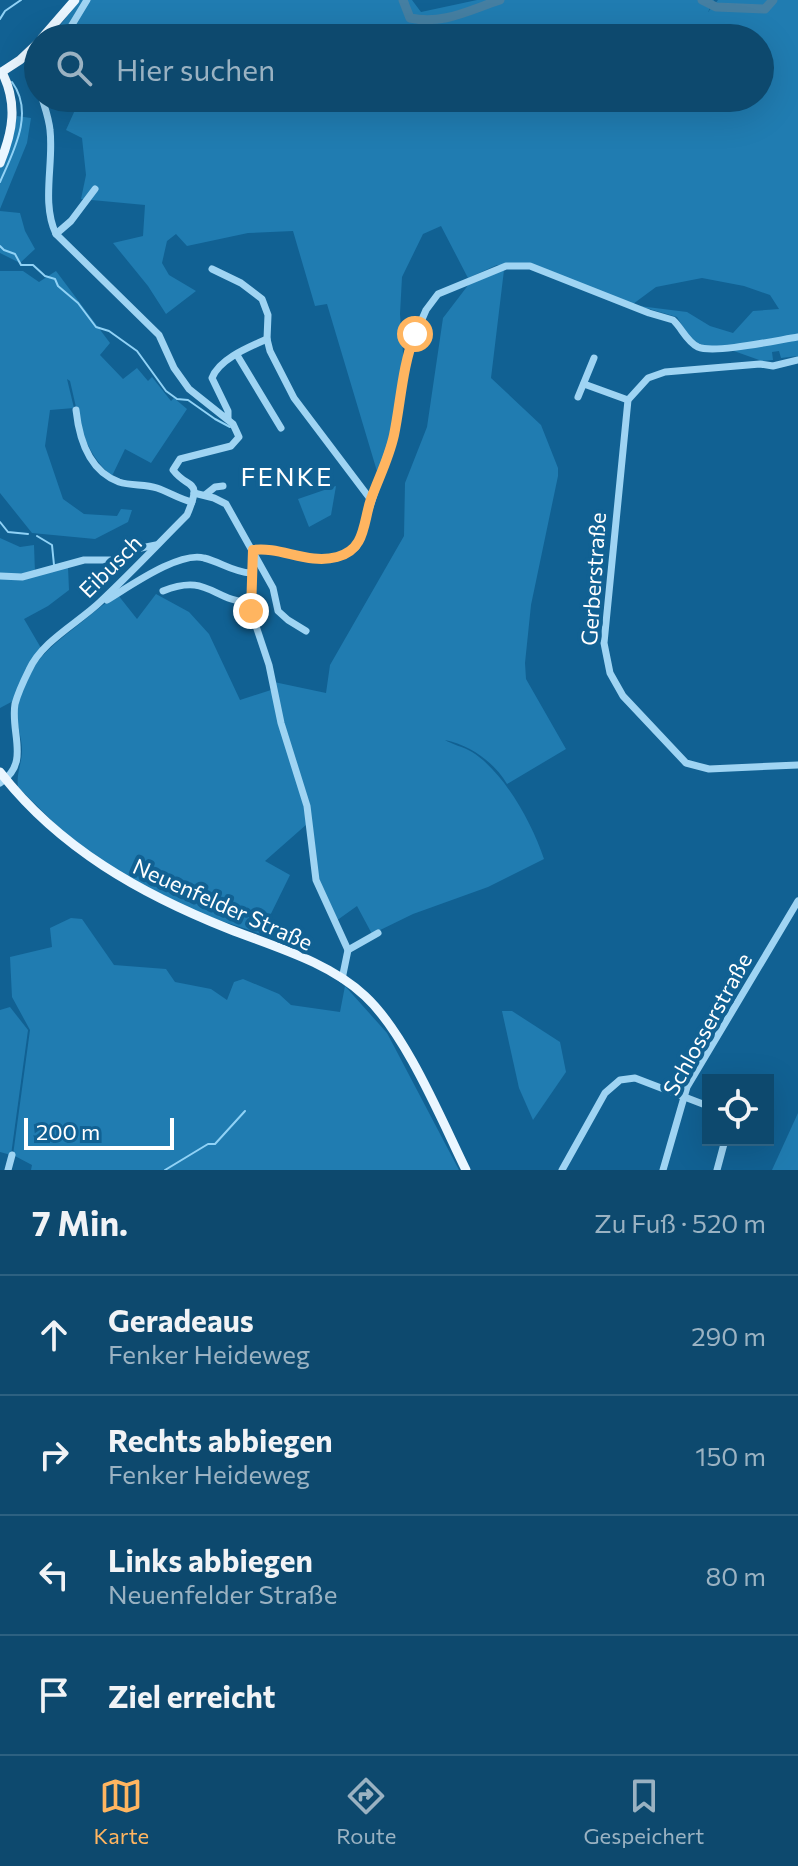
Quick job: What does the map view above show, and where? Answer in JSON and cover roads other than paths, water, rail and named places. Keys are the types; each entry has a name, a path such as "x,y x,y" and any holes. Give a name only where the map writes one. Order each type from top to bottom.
{"main road":[{"path":"54,24 75,0"},
{"path":"0,163 9,139 13,114 11,94 1,72 24,54"},
{"name":"Neuenfelder Straße","path":"2,778 90,859 132,885 323,968 368,999 395,1032 466,1170"}],"street":[{"path":"72,24 87,0"},
{"path":"45,112 50,131 51,224 56,234 159,335 174,368 189,389 228,418 238,432 239,440 235,444 180,459 174,466 177,476 192,484 194,493 226,504 273,588 278,611 306,631"},
{"path":"56,234 71,221 95,189"},
{"path":"253,550 324,560 350,553 363,532 371,500 386,465 408,352 426,310 445,289 506,266 530,266 673,320 685,336 701,348 798,337"},
{"path":"212,269 241,283 262,299 268,315 270,351 294,398 371,500"},
{"path":"228,418 228,411 212,378 215,370 267,339"},
{"path":"237,355 281,428"},
{"path":"578,397 594,358"},
{"path":"584,384 628,400 648,378 665,372 760,364 773,366 798,360"},
{"name":"Gerberstraße","path":"628,400 606,611 604,643 610,673 623,696 686,763 709,769 798,765"},
{"path":"76,410 88,456 106,474 117,481 159,489 192,502"},
{"path":"205,495 215,487 223,486"},
{"name":"Eibusch","path":"2,778 11,773 20,751 14,722 16,702 31,666 42,650 101,601 187,515 194,493"},
{"path":"0,576 22,577 84,560 112,560 136,549 156,545"},
{"name":"Neuenfelder Straße","path":"253,550 251,603 254,625 269,665 281,723 307,806 316,880 348,950"},
{"path":"101,601 159,570 195,557 210,560 232,571 251,573"},
{"path":"163,591 195,583 226,598 251,603"},
{"name":"Schlosserstraße","path":"663,1170 684,1095 721,1028 794,916 798,901"},
{"path":"342,979 348,950 378,933"},
{"path":"562,1170 613,1083 635,1078 702,1103"},
{"path":"717,1170 723,1146"},
{"path":"8,1170 12,1155"}],"waterway":[{"path":"0,19 5,11 21,0"},
{"path":"403,0 410,18 422,20 456,15 500,0"},
{"path":"702,0 716,7 765,9 773,0"},
{"path":"0,182 16,145 22,119 19,94 12,82"},
{"path":"0,246 15,254 21,265 33,265 45,276 55,279 96,327 109,331 137,351 166,391 177,399 188,400 230,427"},
{"path":"0,522 8,532 28,534"},
{"path":"37,536 52,545 54,565"},
{"path":"165,1170 208,1144 215,1144 245,1111"}],"district":[{"name":"FENKE","path":"287,475"}]}
